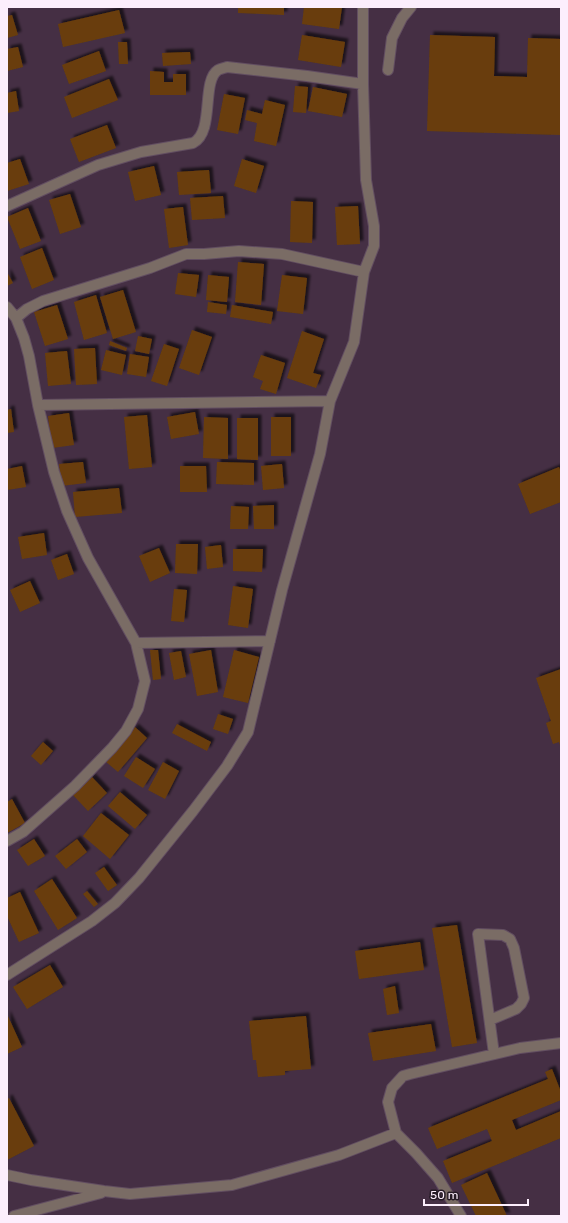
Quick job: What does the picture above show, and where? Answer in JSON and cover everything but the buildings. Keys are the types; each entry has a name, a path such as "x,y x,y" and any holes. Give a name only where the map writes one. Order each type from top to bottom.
{"street":[{"path":"7,975 92,920 115,903 140,878 227,766 248,732 282,590 320,454 330,401 354,342 364,272 374,246 374,226 366,180 363,84 363,7"},
{"path":"388,70 392,38 402,18 411,7"},
{"path":"7,206 98,165 141,152 197,141 202,134 205,125 212,78 217,70 227,67 363,84"},
{"path":"16,318 27,309 43,301 150,268 186,254 238,251 282,254 364,272"},
{"path":"7,307 16,318 24,338 54,472 67,511 88,558 136,643 144,681 138,709 126,731 75,786 24,832 7,841"},
{"path":"38,405 330,401"},
{"path":"136,643 270,641"},
{"path":"490,1020 516,1009 524,998 514,948 510,939 503,935 478,934 494,1054"},
{"path":"461,1216 438,1178 396,1133 388,1102 392,1088 403,1076 520,1048 561,1043"},
{"path":"7,1175 104,1192 130,1194 232,1185 339,1155 396,1133"},
{"path":"14,1216 104,1192"}]}
